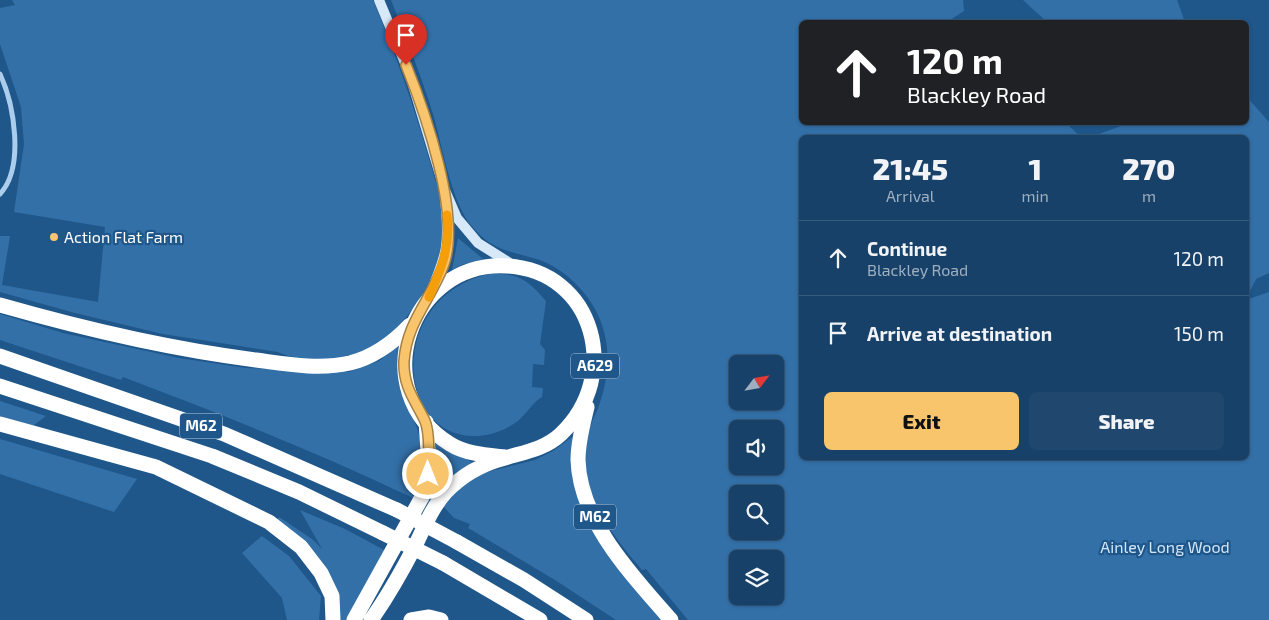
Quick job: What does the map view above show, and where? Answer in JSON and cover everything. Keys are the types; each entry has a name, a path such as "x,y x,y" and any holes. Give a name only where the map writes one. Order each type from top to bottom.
{"highway":[{"name":"A629","path":"371,620 400,575 440,498 469,472 505,458 525,454 557,438 575,418 590,393 595,373 595,351 592,335 582,312 573,298 554,282 532,271 516,267 492,266 453,278 428,299 412,323 405,350 404,371 414,404 426,422 441,438 458,448 505,458"},
{"path":"0,305 167,346 250,359 329,366 350,363 372,355 393,341 412,323"},
{"name":"M62","path":"0,356 224,434 397,510 524,580 586,620"},
{"name":"M62","path":"0,386 212,456 299,492 443,563 540,620"},
{"name":"M62","path":"590,393 578,452 579,467 588,504 605,535 635,578 671,620"},
{"name":"A629","path":"354,620 422,497 429,465 426,422"},
{"path":"0,424 156,467 269,522 301,546 321,572 332,596 333,620"},
{"path":"411,620 430,617 441,620"}],"street":[{"path":"379,0 410,75 444,188 457,218 469,235 484,248 516,267"},
{"path":"0,74 9,96 14,120 14,150 10,179 0,194"},
{"path":"428,299 444,265 448,250 449,226 444,188"}],"green space":[{"path":"12,0 373,0 414,109 446,217 443,246 432,278 403,321 380,343 369,349 343,358 316,360 303,359 278,352 163,334 75,313 0,292 0,236 10,236 2,285 98,302 105,227 14,212 24,144 21,107 0,44 0,8 15,5"},
{"name":"Ainley Long Wood","path":"391,0 963,0 964,11 950,20 799,20 799,125 1068,125 1079,135 799,135 799,460 1249,460 1249,299 1269,292 1269,620 688,620 646,569 642,570 611,531 602,517 589,487 584,449 588,432 601,400 607,367 607,344 597,313 585,294 561,271 542,261 495,246 470,224 463,214 452,187 428,99"},
{"path":"1023,0 1177,0 1184,20 1045,20"},
{"path":"1249,99 1269,122 1269,273 1256,279 1249,293 1249,135 1096,135 1124,125 1249,125"},
{"path":"458,238 483,259 461,265 452,270"},
{"path":"493,273 511,275 529,283 546,301 540,344 545,350 544,365 533,364 532,387 543,388 542,397 518,421 503,430 491,434 459,434 435,421 420,399 414,370 417,340 431,311 456,287"},
{"path":"0,314 63,333 179,358 246,368 349,372 379,361 398,346 397,370 399,384 418,432 422,461 419,480 413,498 306,450 160,391 123,377 121,380 0,340"},
{"path":"0,401 46,416 34,425 36,428 57,432 56,437 0,419"},
{"path":"572,437 572,467 662,620 616,620 555,580 468,528 470,524 454,518 443,506 462,485 483,473 535,460 553,451"},
{"path":"0,439 137,479 114,512 0,474"},
{"path":"435,443 472,462 430,504 425,502"},
{"path":"300,510 345,529 386,551 348,620 338,620 332,586 321,562 313,552 276,521 279,517 312,539 322,549"},
{"path":"262,536 289,556 321,596 319,620 287,620 282,598 242,553"}],"slow traffic":[{"path":"429,297 444,265 448,250 449,226 447,215"}],"place":[{"name":"Action Flat Farm","path":"54,237"}],"route":[{"path":"406,65 444,188 449,226 448,250 444,265 428,299 412,323 405,350 404,371 409,391 419,414 426,422 428,474"}]}
